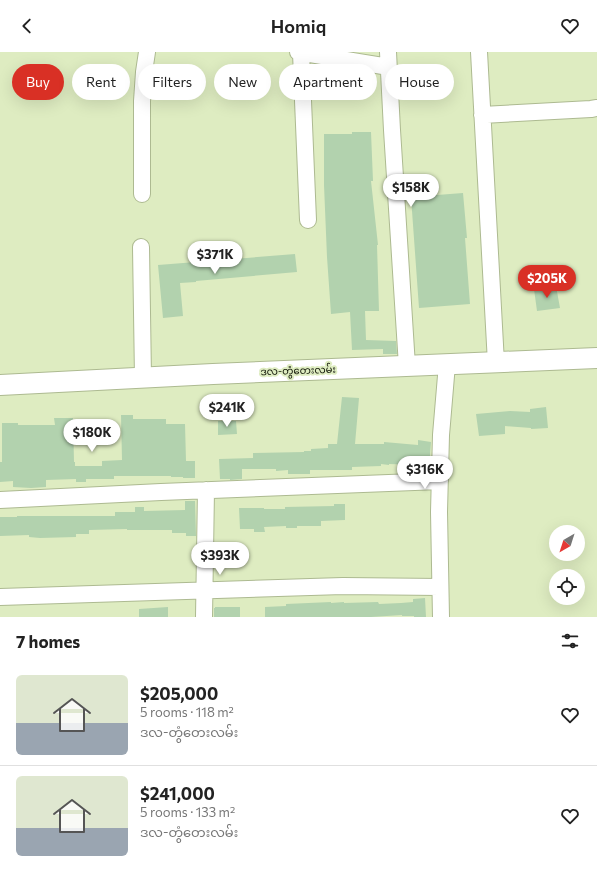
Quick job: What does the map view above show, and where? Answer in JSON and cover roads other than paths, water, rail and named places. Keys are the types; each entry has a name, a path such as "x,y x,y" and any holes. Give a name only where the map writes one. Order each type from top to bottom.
{"main road":[{"name":"ဒလ-တွံတေးလမ်း","path":"0,385 597,358"}],"street":[{"path":"142,194 142,101 147,52"},
{"path":"308,220 300,52 389,59 407,366"},
{"path":"479,52 496,362"},
{"path":"482,115 591,110 597,108"},
{"path":"141,247 143,378"},
{"path":"441,617 439,512 441,435 447,364"},
{"path":"0,500 440,481"},
{"path":"204,617 206,490"},
{"path":"0,597 343,586 440,587"}]}
